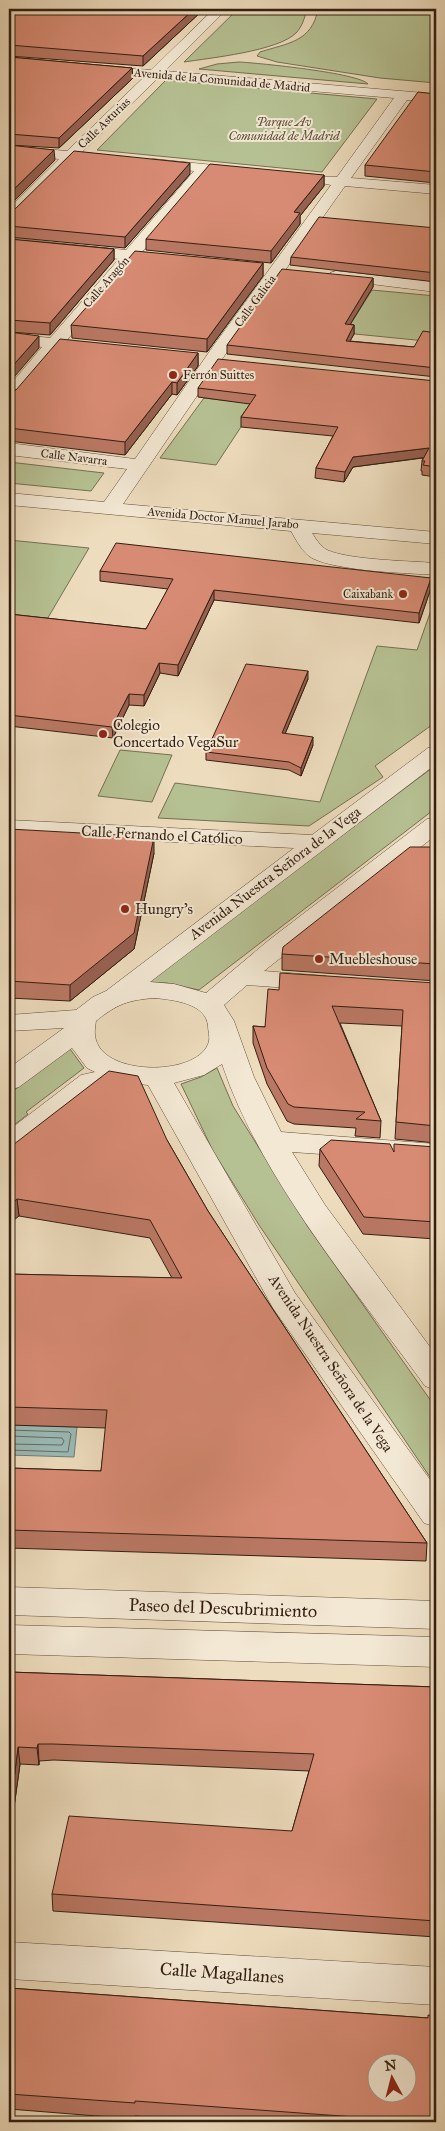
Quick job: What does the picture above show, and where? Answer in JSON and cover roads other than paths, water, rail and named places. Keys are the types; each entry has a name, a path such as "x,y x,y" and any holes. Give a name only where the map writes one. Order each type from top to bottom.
{"street":[{"name":"Calle Asturias","path":"9,216 221,9"},
{"name":"Avenida de la Comunidad de Madrid","path":"86,68 436,98"},
{"name":"Calle Galicia","path":"110,508 212,360 403,95"},
{"path":"9,150 118,160"},
{"path":"138,162 253,173"},
{"name":"Calle Aragón","path":"9,397 205,168"},
{"path":"311,178 436,190"},
{"path":"9,243 189,261"},
{"path":"258,268 298,272"},
{"path":"318,274 436,287"},
{"path":"9,338 113,350"},
{"path":"192,358 232,362"},
{"name":"Calle Navarra","path":"9,449 140,464"},
{"name":"Avenida Doctor Manuel Jarabo","path":"9,499 436,538"},
{"path":"297,525 313,549 319,554 338,559 436,569"},
{"name":"Avenida Nuestra Señora de la Vega","path":"116,996 436,752"},
{"path":"208,1005 239,977 425,844 436,824"},
{"name":"Calle Fernando el Católico","path":"9,827 316,842"},
{"path":"239,977 338,984"},
{"path":"9,1081 102,1004 116,996 135,991 165,990 193,997 208,1005 219,1016 234,1064 270,1141 334,1238 423,1342 436,1378"},
{"path":"9,1023 82,1022"},
{"path":"82,1022 82,1042 90,1056 106,1068 142,1076"},
{"path":"9,1144 91,1081 179,1074 199,1067 214,1056 222,1043 224,1029"},
{"name":"Avenida Nuestra Señora de la Vega","path":"142,1076 284,1300 436,1514"},
{"path":"270,1141 436,1153"},
{"name":"Paseo del Descubrimiento","path":"9,1601 436,1615"},
{"path":"9,1639 436,1652"},
{"name":"Calle Magallanes","path":"9,1960 436,1986"}],"water":[{"path":"9,1425 77,1427 74,1457 9,1455"}],"place":[{"name":"Ferrón Suittes","path":"173,375"},
{"name":"Caixabank","path":"403,594"},
{"name":"Colegio Concertado VegaSur","path":"103,734"},
{"name":"Hungry's","path":"125,909"},
{"name":"Muebleshouse","path":"319,959"}],"park label":[{"name":"Parque Av Comunidad de Madrid","path":"284,129"}]}
